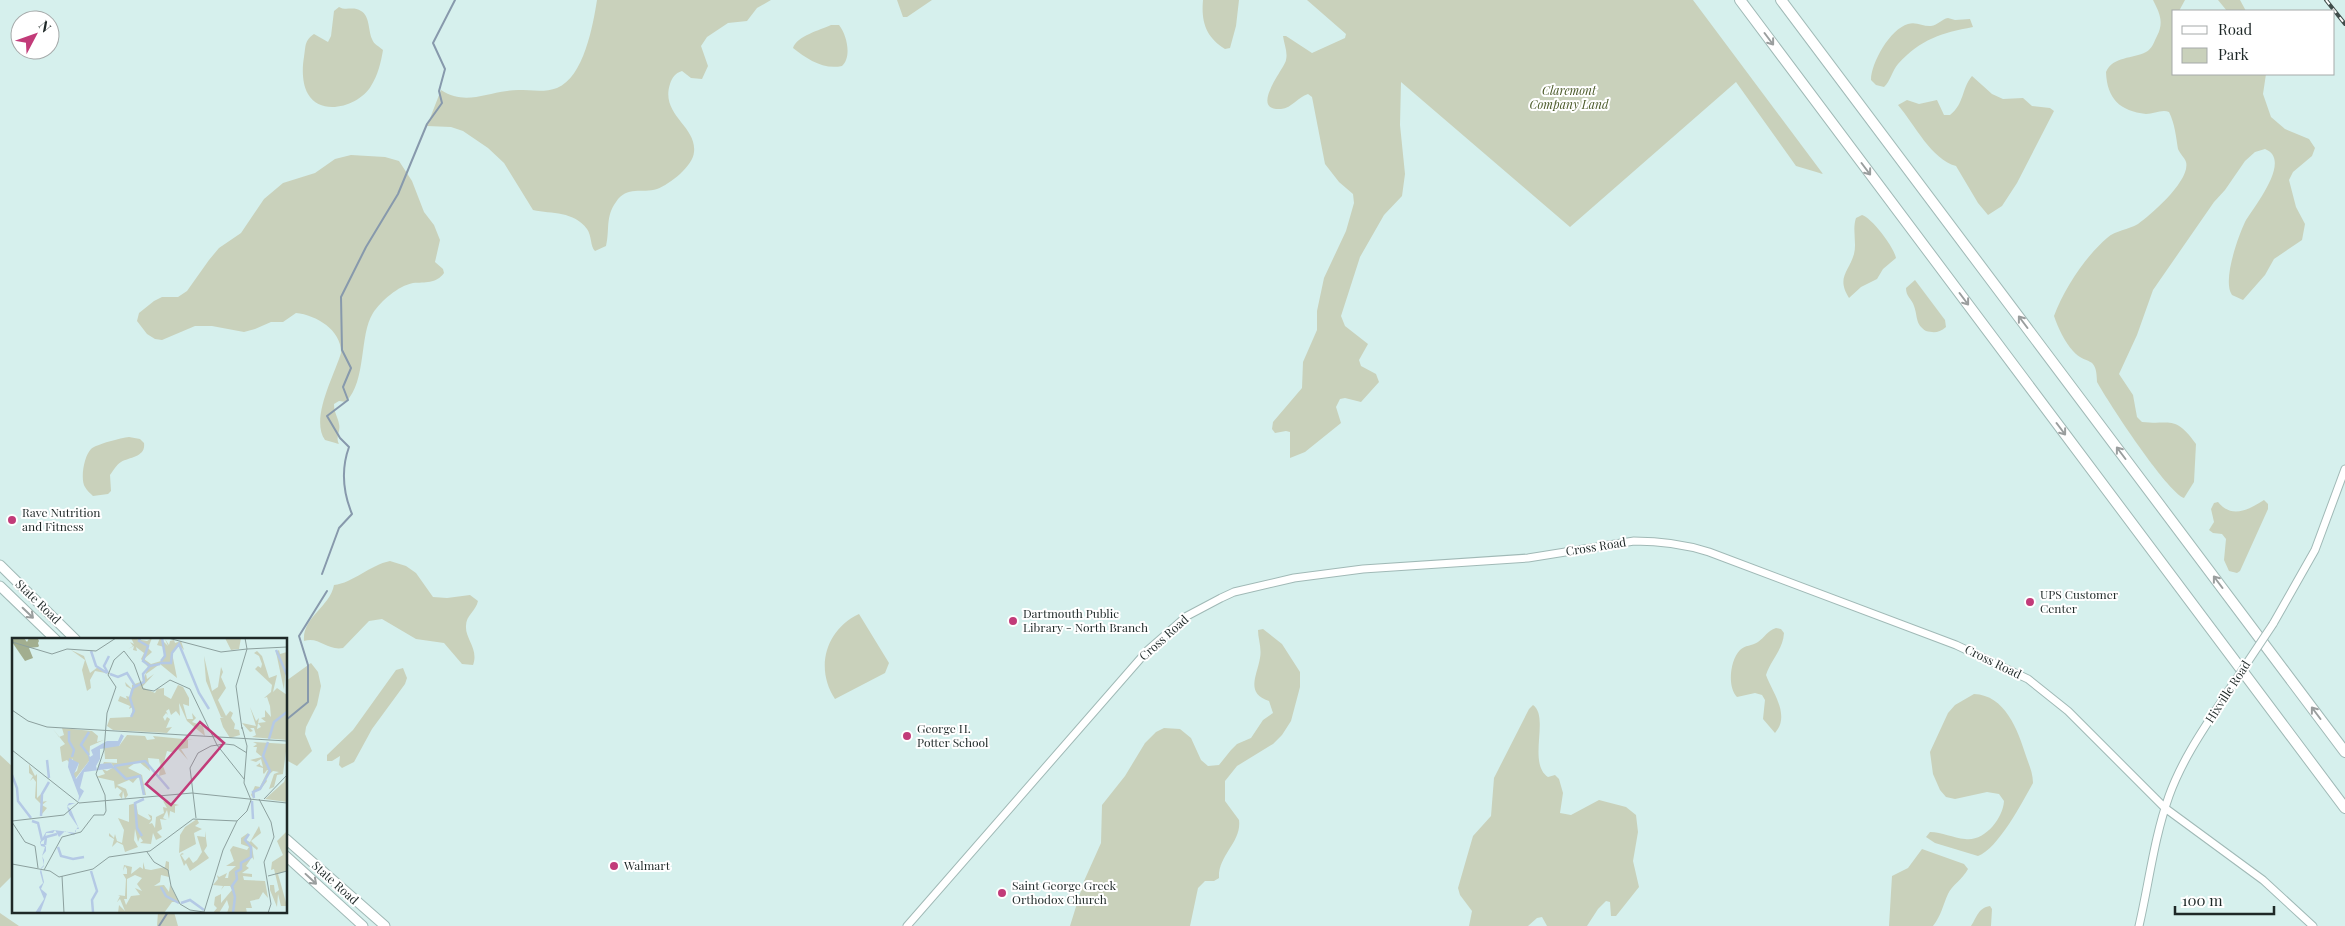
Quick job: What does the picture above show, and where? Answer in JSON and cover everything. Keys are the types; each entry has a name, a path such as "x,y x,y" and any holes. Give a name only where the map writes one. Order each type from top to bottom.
{"highway":[{"path":"1740,0 2345,808"},
{"path":"1781,0 2345,752"}],"main road":[{"name":"State Road","path":"0,565 74,638"},
{"name":"State Road","path":"0,586 54,638"},
{"name":"State Road","path":"288,841 385,926"},
{"name":"State Road","path":"288,858 363,926"}],"street":[{"name":"Hixville Road","path":"2139,926 2165,808 2187,757 2273,624 2315,550 2345,468"},
{"name":"Cross Road","path":"907,926 1147,651 1179,622 1202,607 1234,592 1294,578 1363,569 1528,558 1634,541 1668,542 1709,552 1919,630 2005,666 2028,679 2068,711 2165,808 2263,880 2313,926"}],"green space":[{"path":"597,0 771,0 757,8 747,21 728,23 707,37 701,46 708,66 702,79 691,78 682,71 673,78 668,95 670,104 690,135 693,143 693,157 680,174 662,187 630,192 620,197 610,213 606,246 595,251 587,229 576,219 562,214 533,210 504,163 488,148 463,131 451,127 427,126 441,90 466,98 513,90 551,90 566,82 574,73 586,49"},
{"path":"897,0 932,0 907,17 903,17"},
{"path":"1203,0 1239,0 1236,26 1230,48 1225,49 1209,34 1204,22"},
{"name":"Claremont Company Land","path":"1307,0 1693,0 1823,174 1796,166 1736,82 1570,227 1401,82 1400,125 1405,174 1402,196 1384,215 1360,257 1341,316 1345,326 1368,344 1359,360 1361,366 1376,374 1379,382 1361,402 1345,398 1340,399 1336,407 1341,423 1305,452 1290,458 1290,432 1275,433 1272,429 1273,422 1302,388 1303,362 1317,330 1317,311 1324,278 1346,231 1354,203 1353,194 1339,182 1325,164 1312,97 1308,94 1288,107 1281,109 1272,108 1268,103 1271,88 1286,60 1283,36 1286,36 1312,53 1345,38 1346,34"},
{"path":"2153,0 2185,0 2180,10 2172,10 2172,75 2266,75 2263,94 2271,117 2285,129 2309,139 2315,148 2312,156 2293,172 2289,180 2296,207 2305,224 2302,240 2274,259 2265,275 2243,300 2232,295 2229,288 2229,280 2235,248 2245,222 2268,184 2275,163 2273,155 2265,149 2255,152 2245,161 2225,190 2214,202 2153,290 2137,335 2119,374 2133,395 2137,417 2142,422 2172,423 2177,425 2196,444 2194,482 2184,498 2165,480 2138,445 2097,382 2095,367 2070,347 2062,335 2054,316 2069,284 2091,254 2111,235 2138,224 2152,213 2176,187 2186,169 2186,162 2178,149 2174,126 2169,112 2146,114 2122,107 2112,96 2107,81 2106,72 2113,63 2150,49 2159,31 2161,22"},
{"path":"2218,0 2240,0 2245,10 2226,10"},
{"path":"339,7 355,9 364,13 373,41 383,50 376,77 366,93 358,99 341,106 322,106 314,101 306,90 303,66 305,47 307,41 314,34 328,42 331,36 334,11"},
{"path":"1948,18 1955,20 1970,19 1973,27 1941,35 1923,43 1898,64 1884,87 1876,85 1871,80 1874,65 1883,47 1888,39 1901,27 1914,23 1931,26"},
{"path":"831,25 839,25 846,40 848,52 842,66 822,65 810,60 793,48 799,40"},
{"path":"1972,76 1992,94 2003,99 2023,98 2032,106 2050,108 2054,111 2017,183 2002,206 1988,215 1978,203 1956,166 1947,162 1931,149 1898,105 1907,100 1919,104 1937,100 1944,115 1950,115 1961,101"},
{"path":"351,155 385,157 399,161 412,181 424,212 434,225 440,240 435,262 443,269 444,273 434,281 413,283 402,287 385,299 373,313 366,333 360,370 353,393 346,402 339,401 334,404 339,427 339,444 325,440 321,431 320,421 325,397 341,353 340,345 333,331 320,321 304,314 296,313 283,322 271,322 244,332 212,326 195,326 162,340 155,339 147,334 137,321 139,313 154,301 162,297 178,297 187,291 219,248 241,233 264,199 283,183 315,173 335,159"},
{"path":"1862,215 1871,221 1882,234 1896,258 1883,269 1877,279 1861,287 1849,298 1845,291 1844,280 1854,254 1856,218"},
{"path":"1915,280 1945,320 1946,327 1939,331 1926,331 1918,323 1914,306 1907,294 1906,288"},
{"path":"129,437 140,439 144,443 143,451 116,466 110,475 111,491 108,494 93,496 86,488 83,479 85,462 89,452 98,445"},
{"path":"2264,500 2268,504 2268,509 2240,571 2237,573 2229,571 2224,560 2226,539 2222,534 2213,533 2209,530 2214,522 2211,509 2214,503 2218,502 2229,510 2246,510"},
{"path":"390,561 406,566 416,573 433,597 447,598 470,595 478,601 466,622 466,631 474,654 473,665 462,664 444,643 416,639 382,619 369,621 343,648 332,647 314,640 304,641 307,625 327,600 334,585 348,581 375,566"},
{"path":"859,614 889,663 885,673 835,699 826,675 827,651 831,640 838,630 847,621"},
{"path":"1776,628 1781,629 1784,633 1783,639 1766,675 1781,711 1781,719 1775,733 1763,719 1765,700 1762,695 1755,693 1737,697 1732,687 1731,674 1734,660 1740,650 1758,642 1768,632"},
{"path":"1263,629 1282,644 1300,672 1300,687 1291,721 1282,735 1273,744 1237,766 1225,781 1225,801 1239,820 1239,828 1234,842 1222,862 1219,878 1214,881 1205,881 1198,888 1190,926 1070,926 1084,881 1101,843 1102,805 1125,776 1145,743 1156,732 1164,728 1180,729 1191,738 1201,760 1208,766 1219,765 1237,744 1251,738 1263,720 1273,713 1269,701 1257,693 1254,683 1260,654 1258,630"},
{"path":"311,663 318,672 321,686 317,705 306,727 305,734 312,751 297,766 288,761 288,680"},
{"path":"403,668 407,678 405,684 372,729 354,762 342,768 339,765 340,756 332,761 327,761 327,755 353,730 396,670"},
{"path":"1974,694 1994,700 2009,716 2023,746 2032,772 2033,783 2002,835 1986,852 1978,856 1935,843 1926,837 1930,832 1965,839 1979,837 1996,822 2003,808 2004,801 1999,794 1987,792 1955,799 1946,797 1940,790 1933,774 1930,752 1948,713 1955,705"},
{"path":"1533,705 1538,711 1540,719 1539,762 1542,770 1548,777 1555,775 1559,779 1563,793 1560,813 1571,815 1599,800 1626,807 1636,815 1638,832 1633,861 1639,887 1616,916 1611,916 1610,902 1606,901 1598,909 1587,926 1547,926 1542,917 1537,918 1528,926 1469,926 1472,911 1460,895 1458,888 1473,836 1491,816 1494,778 1529,709"},
{"path":"0,755 12,766 12,876 0,888"},
{"path":"1922,849 1964,864 1968,869 1950,891 1933,926 1889,926 1892,876 1908,868"},
{"path":"1990,906 1992,909 1991,926 1971,926 1980,911"},
{"path":"0,913 19,926 0,926"},
{"path":"158,914 175,914 178,926 157,926"}],"waterway":[{"path":"322,574 339,528 352,514 344,481 346,455 349,447 340,438 327,416 348,400 343,387 351,368 342,350 341,297 366,247 398,194 427,124 442,103 439,91 445,69 433,43 455,0"},
{"path":"288,718 308,702 308,665 299,636 327,591"},
{"path":"159,926 167,914"}],"railway":[{"path":"2326,0 2334,10"},
{"path":"2335,11 2345,24"}],"place":[{"name":"Rave Nutrition and Fitness","path":"12,520"},
{"name":"UPS Customer Center","path":"2030,602"},
{"name":"Dartmouth Public Library - North Branch","path":"1013,621"},
{"name":"George H. Potter School","path":"907,736"},
{"name":"Walmart","path":"614,866"},
{"name":"Saint George Greek Orthodox Church","path":"1002,893"}]}
